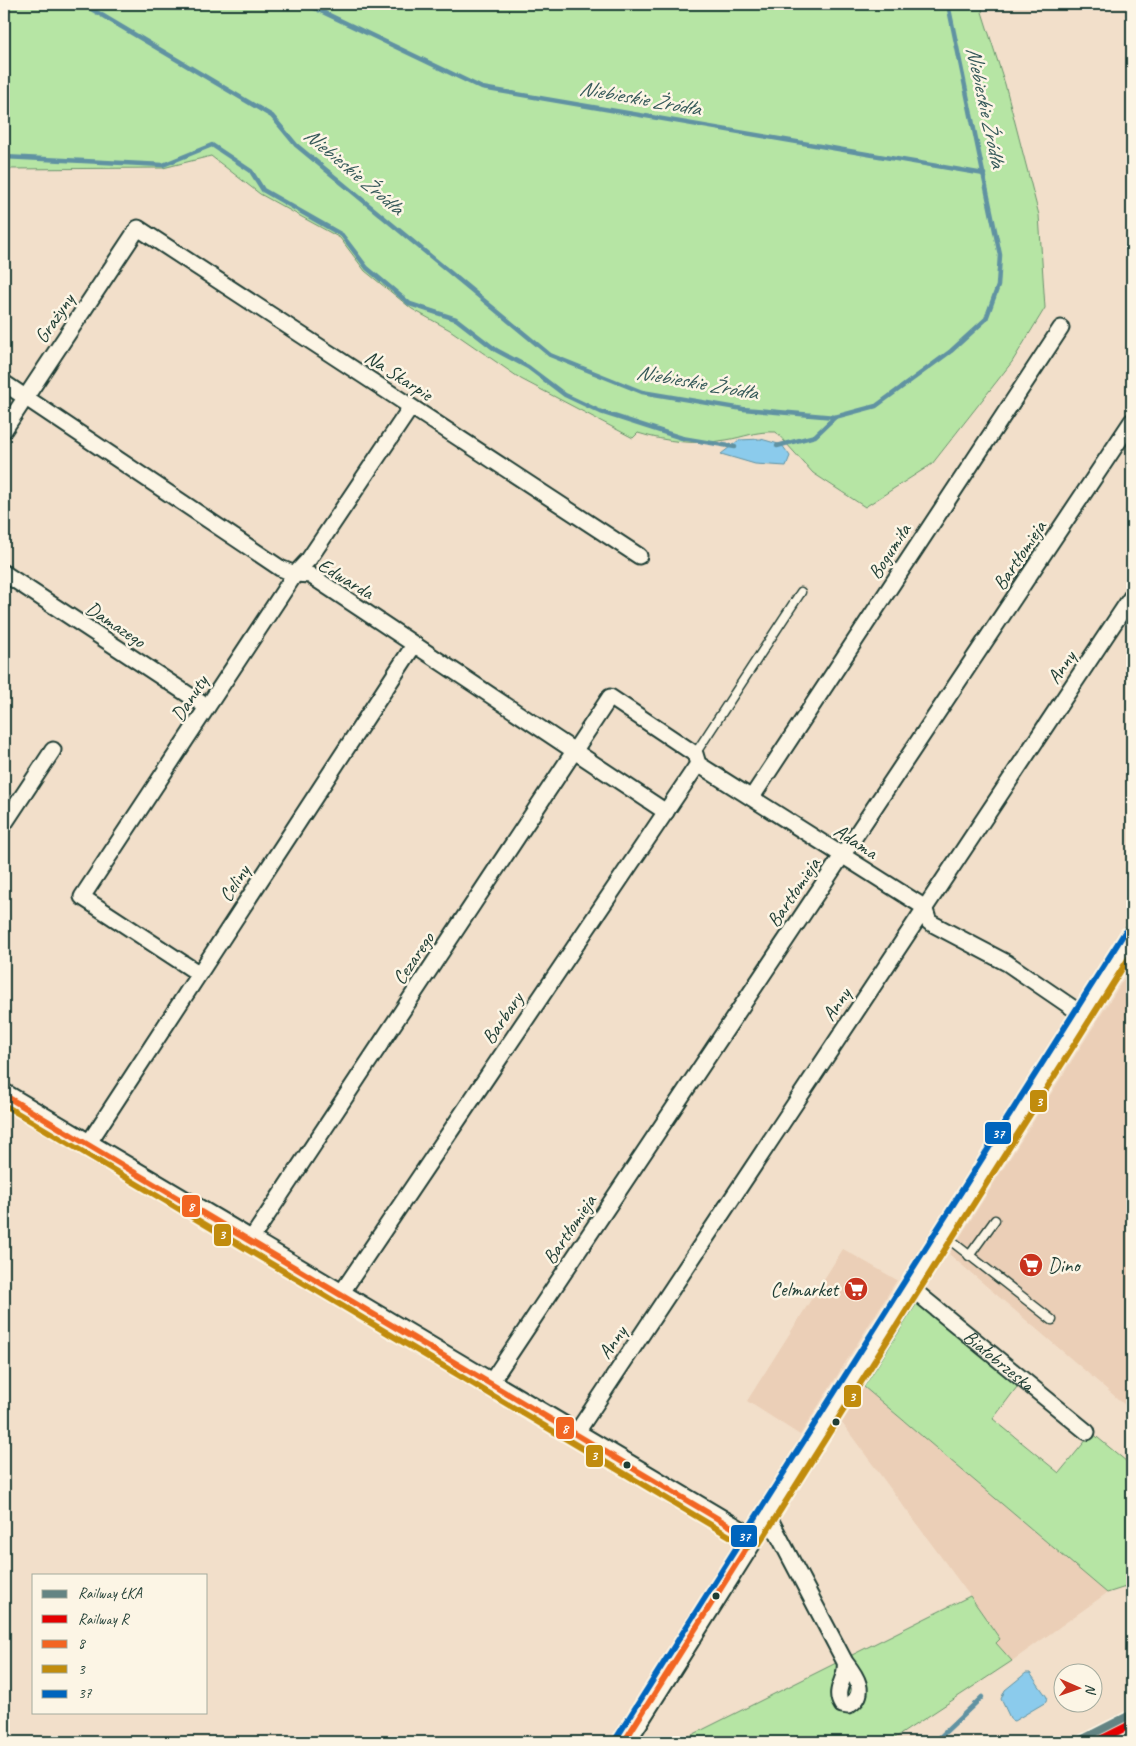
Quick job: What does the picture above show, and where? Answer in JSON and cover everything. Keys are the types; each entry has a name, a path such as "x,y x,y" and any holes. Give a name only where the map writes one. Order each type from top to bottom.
{"main road":[{"path":"624,1742 1132,937"},
{"path":"4,1095 489,1385 752,1539"}],"street":[{"name":"Grażyny","path":"4,430 138,228"},
{"name":"Na Skarpie","path":"138,228 639,556"},
{"name":"Bogumiła","path":"752,797 1061,328"},
{"name":"Edwarda","path":"4,383 280,568 295,574 310,575 666,812"},
{"name":"Danuty","path":"198,973 82,897 295,574 309,560 411,407"},
{"name":"Bartłomieja","path":"489,1385 1132,422"},
{"name":"Damazego","path":"4,573 207,708"},
{"name":"Anny","path":"575,1435 1132,596"},
{"name":"Celiny","path":"88,1144 414,645"},
{"name":"Adama","path":"610,697 752,797 841,856 924,907 929,922 1007,962 1083,1015"},
{"name":"Cezarego","path":"250,1241 610,697"},
{"path":"4,824 53,750"},
{"name":"Barbary","path":"340,1295 666,812 697,759"},
{"name":"Białobrzeska","path":"911,1288 1086,1432"},
{"path":"766,1518 773,1525 845,1662"}],"lane":[{"path":"697,759 801,592"},
{"path":"969,1256 995,1220"},
{"path":"944,1235 1052,1320"}],"shaded area":[{"path":"1132,966 1132,1411 949,1254"},
{"path":"843,1249 897,1280 800,1435 747,1401"},
{"path":"864,1387 1107,1593 1012,1661 996,1642 1000,1639 970,1596 842,1423"}],"green space":[{"path":"4,4 984,4 982,12 1005,84 1039,215 1045,308 1012,362 932,464 865,507 813,473 776,432 762,432 726,440 703,442 660,439 638,433 633,438 521,379 450,330 412,309 365,271 340,238 260,194 211,156 163,168 4,169"},
{"path":"919,1300 1012,1377 1017,1387 993,1419 1059,1473 1092,1433 1132,1466 1132,1585 1107,1593 864,1387"},
{"path":"970,1596 1000,1639 996,1643 1012,1661 889,1742 678,1742"}],"water":[{"path":"4,50 10,93 10,108 4,152"},
{"path":"761,439 782,445 790,456 786,466 755,464 721,454 739,440"},
{"path":"1026,1673 1030,1673 1047,1697 1046,1702 1014,1721 1011,1720 1001,1699 1005,1690"}],"waterway":[{"name":"Niebieskie Źródła","path":"83,4 272,116 296,145 550,355 642,392 743,409 835,417 876,406 951,351 986,319 998,286 1000,255 948,4"},
{"name":"Niebieskie Żródła","path":"306,4 482,88 984,174"},
{"path":"4,157 163,165 212,145 251,171 263,190 342,235 367,268 410,304 456,319 496,350 528,367 565,395 601,412 682,438 735,447"},
{"path":"777,446 815,436 835,417"},
{"path":"935,1742 982,1697"}],"rail line":[{"name":"ŁKA","path":"1077,1742 1132,1714"},
{"name":"R","path":"1096,1742 1132,1724"}],"transit line":[{"name":"37","path":"617,1737 1125,932"},
{"name":"3","path":"759,1544 1132,953"},
{"name":"8","path":"4,1095 752,1539"},
{"name":"3","path":"4,1105 748,1547"},
{"name":"8","path":"624,1742 752,1539"}],"place":[{"name":"Dino","path":"1031,1265"},
{"name":"Celmarket","path":"856,1289"}]}
